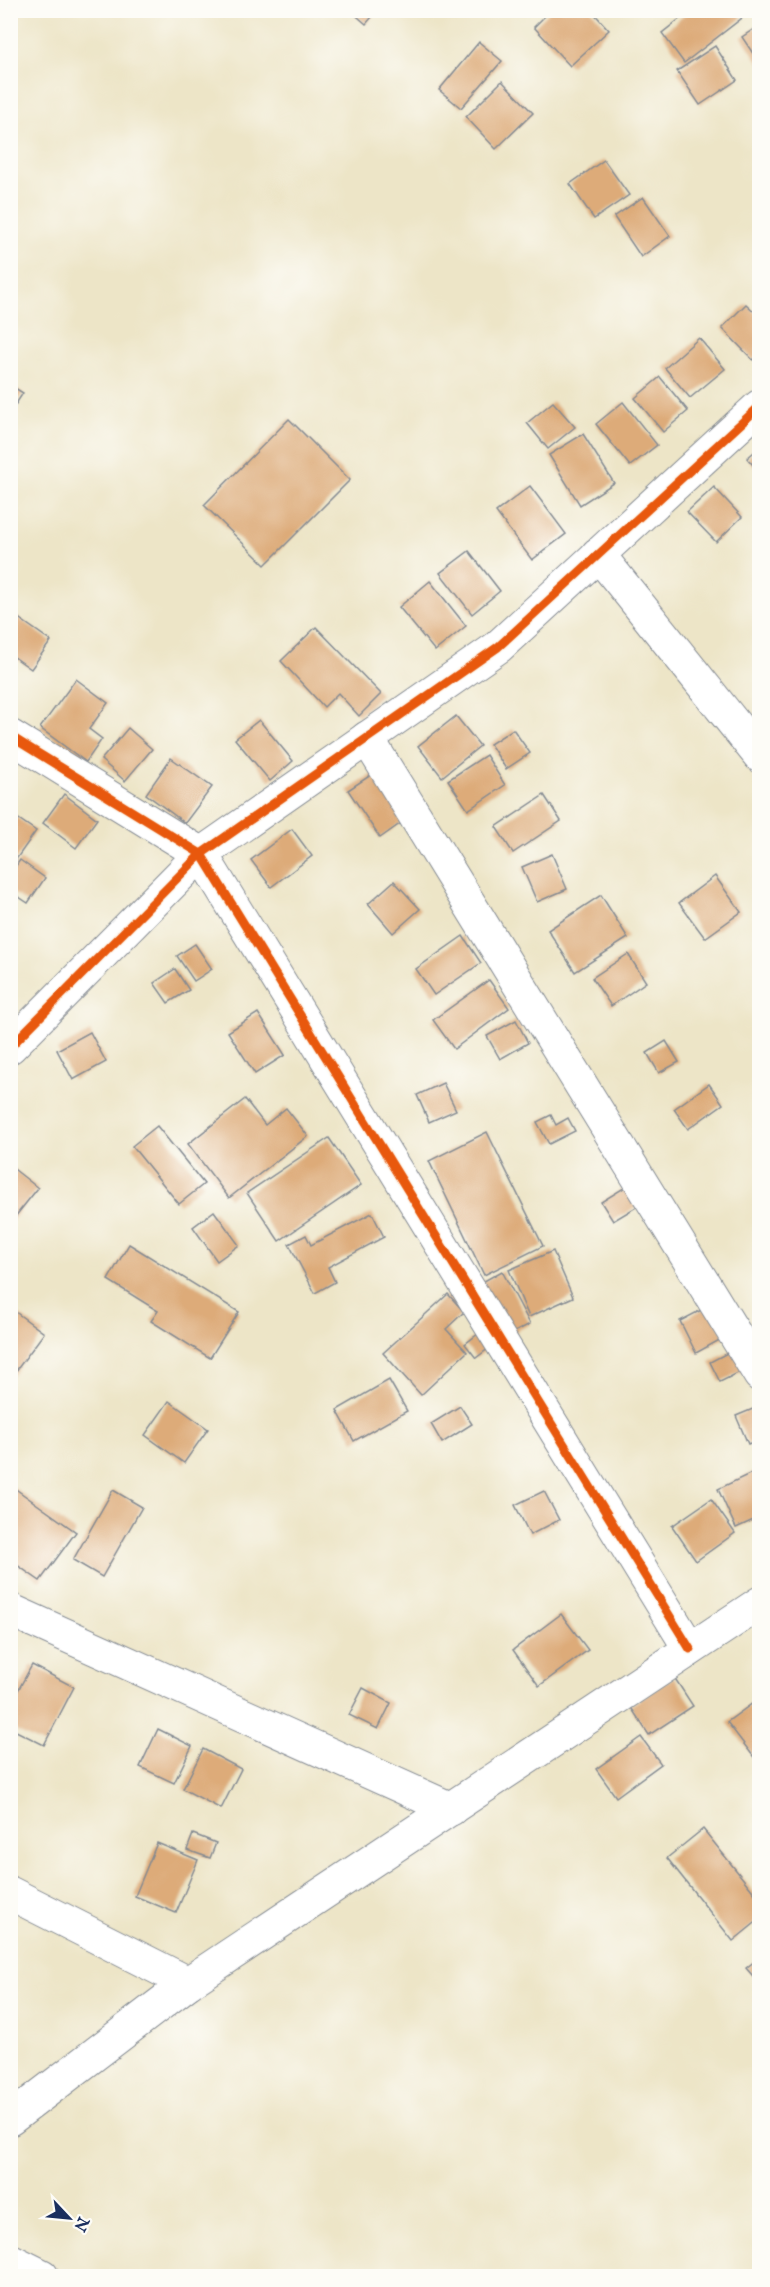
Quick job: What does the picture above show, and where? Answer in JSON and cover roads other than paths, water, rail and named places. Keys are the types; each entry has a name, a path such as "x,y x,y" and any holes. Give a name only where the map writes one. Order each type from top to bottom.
{"street":[{"path":"10,1047 201,854 498,647 759,406"},
{"path":"598,554 759,756"},
{"path":"10,736 201,854 690,1649"},
{"path":"367,738 759,1375"},
{"path":"10,2119 188,1983 759,1604"},
{"path":"10,1610 451,1809"},
{"path":"10,1893 188,1983"},
{"path":"10,2260 42,2277"}]}
